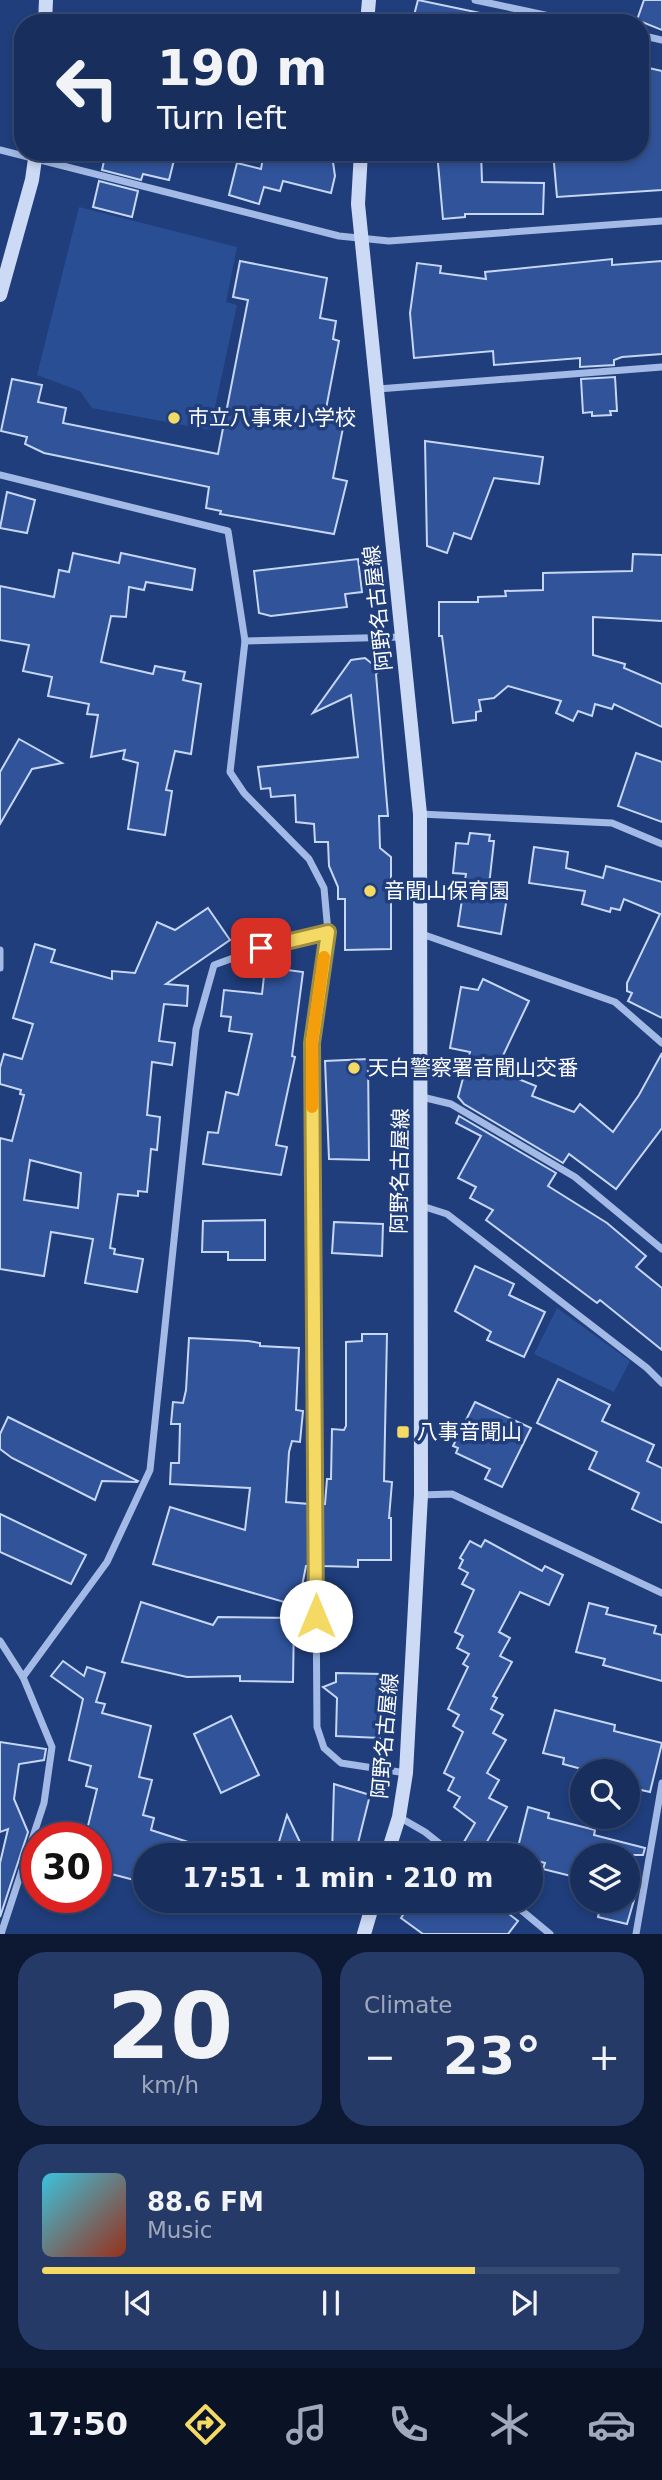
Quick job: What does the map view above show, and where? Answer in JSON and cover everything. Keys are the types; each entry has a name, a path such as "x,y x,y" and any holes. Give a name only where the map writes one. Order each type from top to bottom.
{"main road":[{"path":"0,295 35,161"},
{"name":"阿野名古屋線","path":"360,161 358,204 420,814 421,1494 406,1773 399,1817 391,1843"},
{"path":"364,1934 370,1913"}],"street":[{"path":"475,0 540,14"},
{"path":"55,161 339,236 389,241 662,221"},
{"path":"378,389 662,367"},
{"path":"0,475 228,531 245,641 230,772 244,793 309,859 324,888 328,932 312,1043 317,1727 324,1748 341,1763 406,1773"},
{"path":"245,641 402,637"},
{"path":"420,814 612,823 662,844"},
{"path":"23,1677 107,1562 150,1470 196,1029 214,965 261,948 328,932"},
{"path":"419,933 615,1002 662,1043"},
{"path":"0,950 0,968"},
{"path":"422,1097 451,1104 575,1177 662,1249"},
{"path":"420,1206 447,1214 647,1367 662,1383"},
{"path":"421,1494 452,1494 662,1593"},
{"path":"0,1641 23,1677 52,1747 44,1803 1,1934"},
{"path":"636,1934 662,1783"},
{"path":"399,1817 439,1843"},
{"path":"525,1913 550,1934"}],"shaded area":[{"path":"79,207 237,247 226,302 237,305 210,430 92,408 80,391 37,375"},
{"path":"557,1308 630,1361 614,1392 534,1354"}],"building":[{"path":"418,0 485,14 414,14"},
{"path":"644,0 662,0 662,30 649,25 649,14 639,14"},
{"path":"649,68 662,71 662,190 557,197 554,161 649,161"},
{"path":"104,161 174,161 169,180 143,174 141,180 102,170"},
{"path":"262,161 333,161 335,176 331,193 283,181 280,191 264,187 259,204 229,195 237,163 261,169"},
{"path":"438,161 481,161 482,182 544,183 543,214 465,214 465,217 443,219"},
{"path":"99,181 138,191 132,217 93,207"},
{"path":"612,259 612,265 662,261 662,354 622,357 614,360 614,365 580,367 580,358 494,365 493,351 414,358 410,313 417,263 441,266 440,273 486,279 485,272"},
{"path":"240,261 327,278 320,318 336,321 333,339 339,341 326,409 346,413 333,478 347,481 334,534 220,514 221,511 206,508 209,487 44,453 25,444 27,437 1,431 12,379 42,385 38,402 66,408 63,423 218,454 248,300 233,297"},
{"path":"615,377 617,411 610,411 611,415 592,416 592,412 583,413 581,379"},
{"path":"425,441 543,457 539,484 494,478 471,539 454,533 447,553 427,546"},
{"path":"7,492 35,500 27,533 0,528"},
{"path":"73,553 119,563 121,553 195,569 192,590 146,582 144,590 129,587 126,617 111,616 101,662 153,674 155,666 185,672 183,680 201,684 191,754 175,751 166,790 172,791 165,835 128,829 138,763 123,759 125,750 91,757 98,715 87,714 89,704 48,696 52,677 23,671 29,645 0,640 0,586 54,597 59,570 69,572"},
{"path":"633,554 662,555 662,621 593,617 593,655 625,664 624,668 662,684 662,727 614,704 612,709 595,704 592,716 578,711 573,721 556,713 561,701 508,686 494,698 479,700 481,711 476,712 476,720 453,723 442,636 439,636 439,602 478,602 478,597 506,596 505,591 543,590 543,573 632,571"},
{"path":"358,559 362,592 345,594 347,607 271,616 259,613 254,571"},
{"path":"365,658 380,670 376,674 388,816 379,816 380,848 391,857 391,949 345,950 345,899 338,899 338,887 329,866 328,842 315,842 314,824 296,822 295,795 271,797 270,788 261,789 258,767 358,757 351,695 313,713 351,660"},
{"path":"19,739 62,763 32,769 0,824 0,772"},
{"path":"636,753 662,762 662,822 618,806"},
{"path":"470,833 490,835 489,841 494,841 488,894 507,897 501,934 458,926 466,874 453,873 456,843 468,844"},
{"path":"534,847 568,852 566,868 603,878 606,866 662,882 662,1018 628,1001 632,993 627,991 627,983 660,914 624,899 620,910 611,908 610,912 582,904 585,891 529,883"},
{"path":"208,908 230,940 166,984 188,986 187,1006 164,1004 159,1041 175,1043 172,1065 152,1062 147,1115 160,1117 157,1150 151,1149 147,1192 138,1191 138,1196 118,1194 110,1248 115,1249 114,1254 143,1259 137,1292 85,1283 93,1239 51,1232 44,1276 0,1269 0,1138 12,1141 24,1095 20,1094 21,1090 0,1084 0,1068 4,1054 22,1059 33,1024 13,1018 35,944 55,950 51,962 112,979 112,971 135,973 157,922 175,930","holes":["30,1160 81,1173 78,1208 24,1200"]},
{"path":"265,967 303,972 292,1056 295,1057 276,1145 287,1147 281,1175 203,1164 208,1132 218,1133 226,1092 238,1095 252,1034 229,1031 231,1017 221,1016 224,990 262,994"},
{"path":"483,979 529,1001 498,1066 512,1070 511,1076 536,1086 532,1096 574,1112 580,1104 613,1132 639,1095 662,1053 662,1128 616,1189 569,1154 563,1163 464,1104 458,1097 470,1052 450,1048 461,987 478,990"},
{"path":"368,1059 369,1160 329,1159 325,1061"},
{"path":"459,1116 556,1173 548,1186 607,1223 646,1256 636,1267 662,1288 662,1350 600,1300 597,1303 486,1220 493,1210 470,1198 476,1187 458,1178 481,1136 456,1123"},
{"path":"265,1220 265,1260 228,1260 228,1252 202,1252 203,1221"},
{"path":"334,1222 383,1224 382,1256 332,1253"},
{"path":"475,1266 514,1284 509,1295 545,1312 524,1357 487,1340 491,1332 455,1311"},
{"path":"362,1334 387,1334 384,1481 392,1482 389,1518 391,1560 358,1560 358,1567 322,1566 321,1504 325,1504 327,1479 331,1479 332,1429 344,1430 346,1426 346,1342 362,1341"},
{"path":"189,1338 248,1341 260,1343 260,1346 299,1348 296,1410 303,1411 300,1442 292,1441 289,1452 286,1502 309,1504 310,1566 306,1566 298,1606 153,1564 170,1507 245,1530 250,1488 170,1484 171,1463 179,1463 180,1424 171,1424 173,1402 183,1403"},
{"path":"558,1379 610,1405 602,1421 654,1445 647,1461 662,1468 662,1523 632,1509 639,1493 589,1469 597,1452 537,1423"},
{"path":"475,1402 531,1428 502,1487 485,1479 490,1469 456,1453 458,1448 453,1446"},
{"path":"8,1417 138,1481 102,1481 95,1500 12,1458 0,1449 0,1434"},
{"path":"0,1514 86,1555 71,1584 0,1552"},
{"path":"485,1540 542,1571 545,1566 563,1575 549,1605 520,1592 499,1632 510,1638 500,1656 512,1662 493,1696 497,1698 491,1709 503,1715 493,1733 506,1740 487,1773 499,1780 489,1798 507,1807 486,1843 466,1843 475,1823 454,1807 460,1797 448,1790 454,1778 444,1773 463,1732 453,1726 459,1715 448,1709 468,1667 463,1664 469,1654 457,1648 463,1636 455,1632 474,1590 462,1584 468,1573 459,1568 463,1560 460,1558 470,1541 481,1547"},
{"path":"141,1602 213,1625 218,1617 294,1618 293,1682 240,1681 240,1676 187,1677 122,1662"},
{"path":"589,1603 608,1608 606,1614 656,1626 654,1633 662,1635 662,1681 603,1665 605,1659 576,1652"},
{"path":"63,1661 84,1676 87,1667 105,1673 96,1702 105,1704 102,1713 151,1726 139,1777 152,1780 143,1815 154,1818 151,1830 191,1843 133,1843 133,1880 112,1874 112,1822 89,1822 97,1789 86,1786 91,1766 69,1760 83,1699 51,1676"},
{"path":"336,1673 382,1674 380,1738 336,1736 337,1698 323,1687 336,1682"},
{"path":"555,1710 615,1725 614,1731 662,1743 650,1792 640,1790 640,1759 570,1759 570,1766 563,1764 564,1758 543,1753"},
{"path":"231,1716 259,1775 221,1793 194,1734"},
{"path":"0,1742 46,1749 44,1760 19,1764 14,1799 24,1822 21,1822 21,1853 0,1917 0,1863 8,1829 0,1832"},
{"path":"334,1784 370,1795 358,1843 332,1843"},
{"path":"528,1807 549,1813 548,1818 570,1824 570,1829 591,1829 595,1830 594,1835 625,1843 570,1843 570,1876 543,1869 543,1843 519,1843"},
{"path":"287,1815 300,1843 279,1843"},
{"path":"640,1847 645,1848 643,1855 640,1855"},
{"path":"404,1913 508,1913 518,1921 508,1934 423,1934 401,1918"},
{"path":"599,1913 630,1913 627,1924 598,1917"}],"slow traffic":[{"path":"312,1107 312,1043 324,957"}],"place":[{"name":"市立八事東小学校","path":"174,418"},
{"name":"音聞山保育園","path":"370,891"},
{"name":"天白警察署音聞山交番","path":"354,1068"},
{"name":"八事音聞山","path":"403,1432"}],"route":[{"path":"261,948 328,932 312,1043 316,1616"}]}
